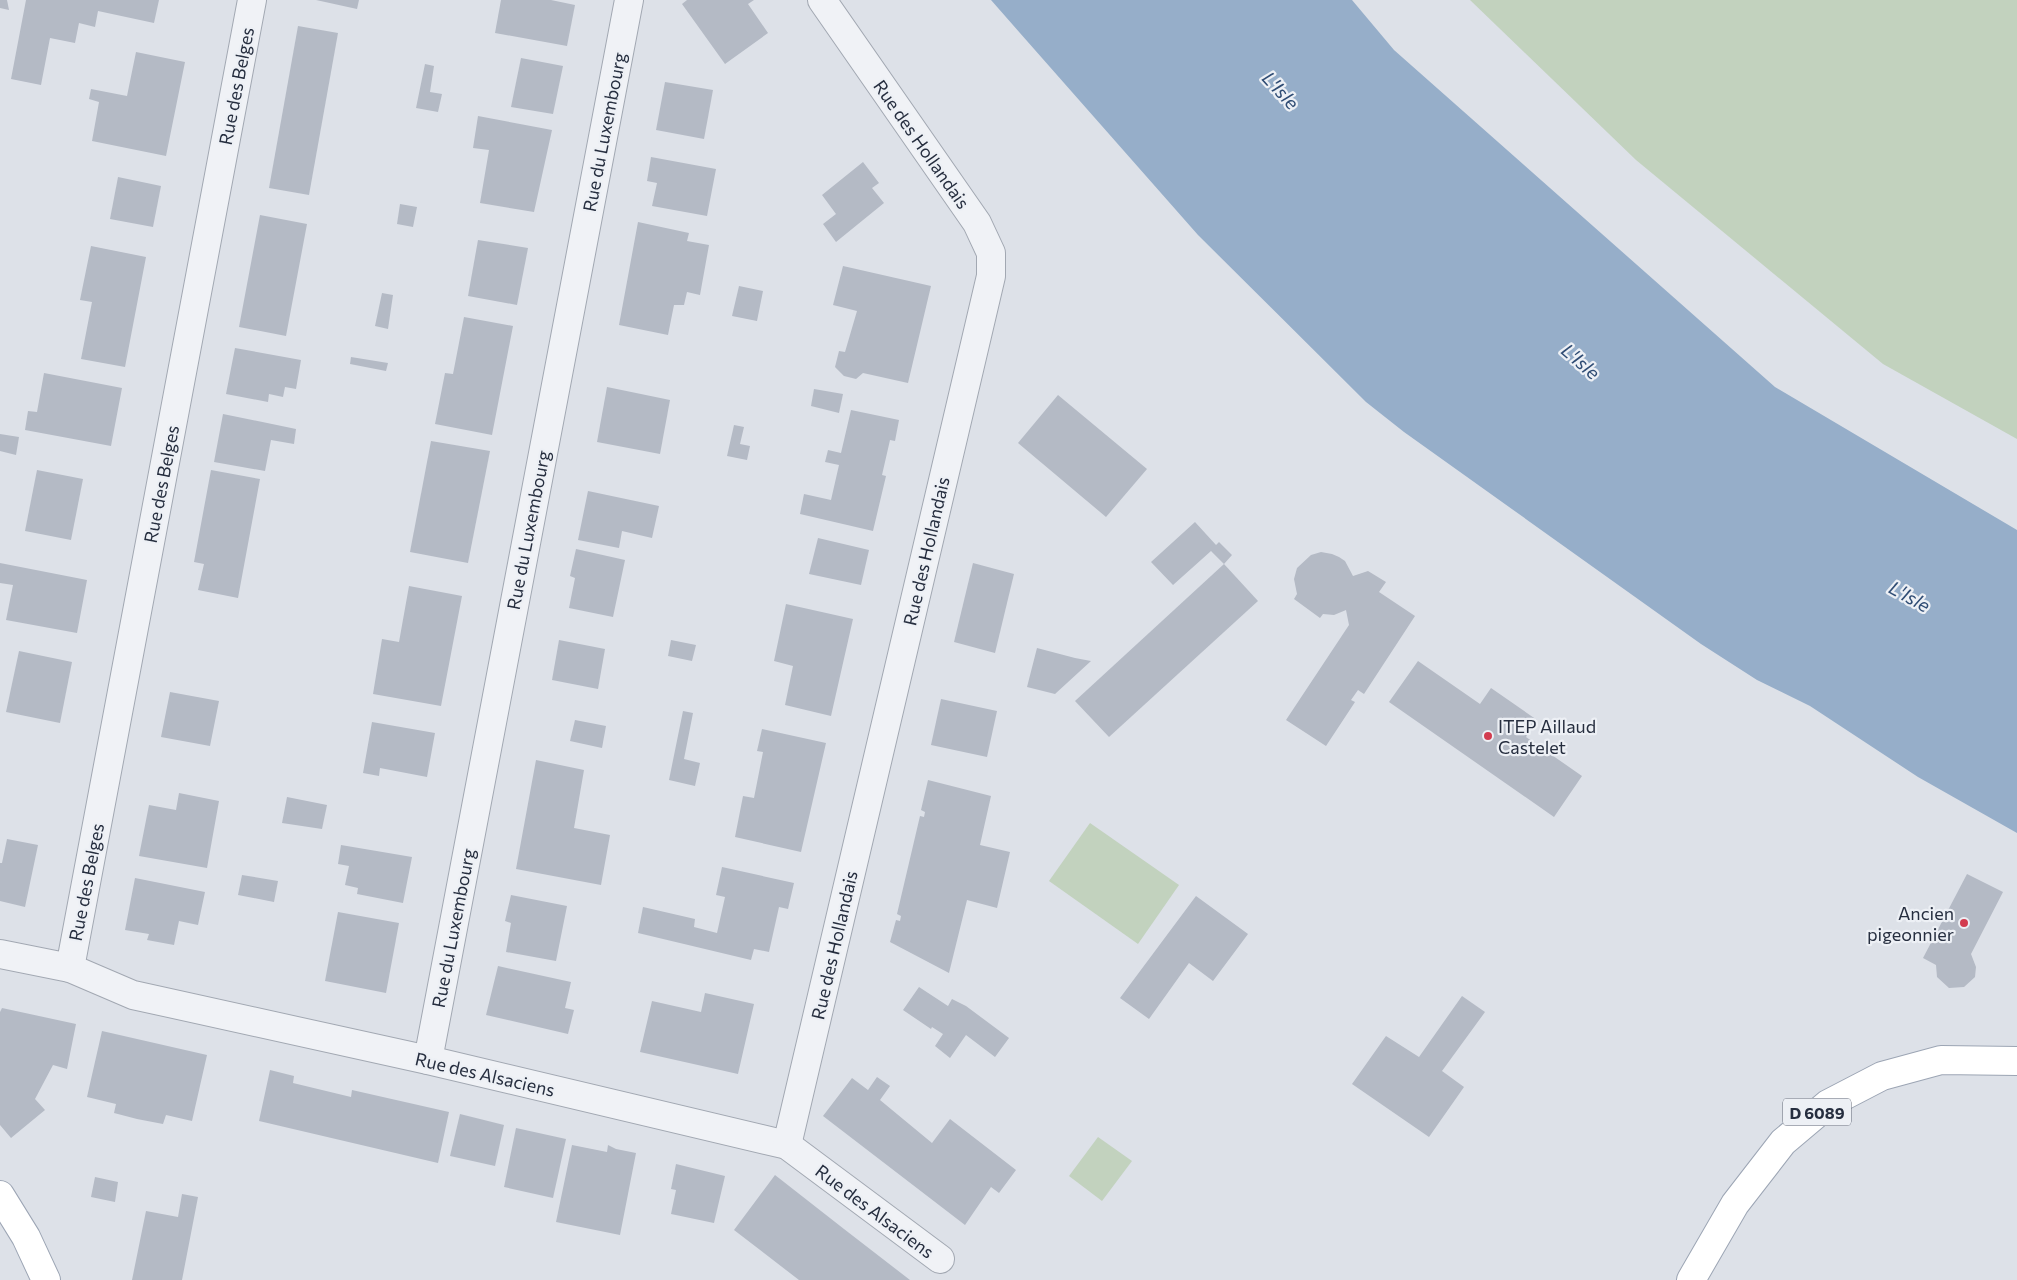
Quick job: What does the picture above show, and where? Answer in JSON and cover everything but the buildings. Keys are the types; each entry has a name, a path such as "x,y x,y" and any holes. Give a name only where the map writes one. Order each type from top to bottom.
{"main road":[{"name":"D 6089","path":"1691,1280 1736,1204 1783,1142 1828,1104 1882,1076 1941,1060 2017,1061"},
{"path":"0,1195 26,1237 46,1280"}],"street":[{"name":"Rue des Belges","path":"70,968 252,0"},
{"name":"Rue du Luxembourg","path":"428,1060 629,0"},
{"name":"Rue des Hollandais","path":"787,1145 991,276 991,254 977,223 822,0"},
{"name":"Rue des Alsaciens","path":"0,954 70,968 133,995 428,1060 787,1145 940,1259"}],"green space":[{"path":"1470,0 2017,0 2017,439 1883,364 1636,160"},
{"path":"1090,823 1179,885 1138,944 1049,881"},
{"path":"1098,1137 1132,1161 1102,1201 1069,1176"}],"water":[{"name":"L'Isle","path":"991,0 1352,0 1394,50 1775,387 2017,530 2017,833 1918,777 1810,706 1757,680 1701,644 1404,432 1366,402 1198,235"}],"place":[{"name":"ITEP Aillaud Castelet","path":"1488,736"},
{"name":"Ancien pigeonnier","path":"1964,923"}]}
